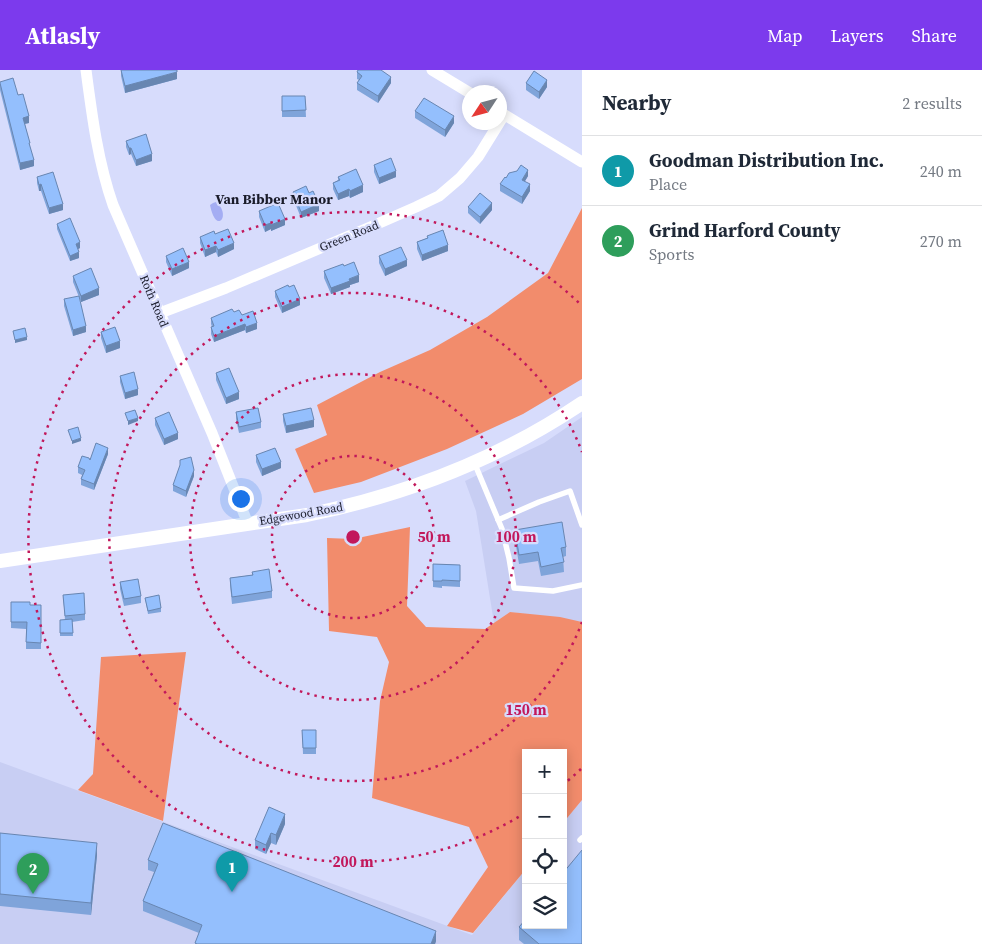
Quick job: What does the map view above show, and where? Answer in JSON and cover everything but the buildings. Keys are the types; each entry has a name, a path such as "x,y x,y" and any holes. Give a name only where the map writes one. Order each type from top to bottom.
{"street":[{"name":"Roth Road","path":"86,70 92,116 106,185 116,213 212,433 248,524"},
{"path":"432,70 462,88"},
{"path":"507,116 582,162"},
{"name":"Green Road","path":"160,313 226,288 439,196 460,178 478,157 493,130"},
{"name":"Edgewood Road","path":"0,561 248,524 336,509 383,497 419,485 474,462 526,437 582,403"}],"lane":[{"path":"474,462 498,520 509,558 514,588 553,591 582,585"},
{"path":"498,520 539,502 570,492 582,525"}],"shaded area":[{"path":"582,208 582,379 523,414 447,449 361,482 314,493 295,449 327,435 317,405 380,372 430,350 487,317 548,273"},
{"path":"582,417 582,622 510,612 494,623 476,511 465,481 544,443"},
{"path":"410,527 407,606 426,627 485,629 510,612 560,617 582,622 582,800 567,818 567,749 522,749 522,874 473,933 447,926 488,867 469,827 372,798 380,701 389,662 377,637 329,631 327,538 353,539"},
{"path":"186,652 163,821 78,790 93,774 101,657"},
{"path":"0,762 472,935 522,874 522,929 567,929 567,818 582,800 582,944 0,944"}],"water":[{"path":"216,202 223,212 223,217 219,221 213,214 210,205"}],"place":[{"name":"Goodman Distribution Inc.","path":"232,892"},
{"name":"Grind Harford County","path":"33,894"}],"district":[{"name":"Van Bibber Manor","path":"274,199"}]}
